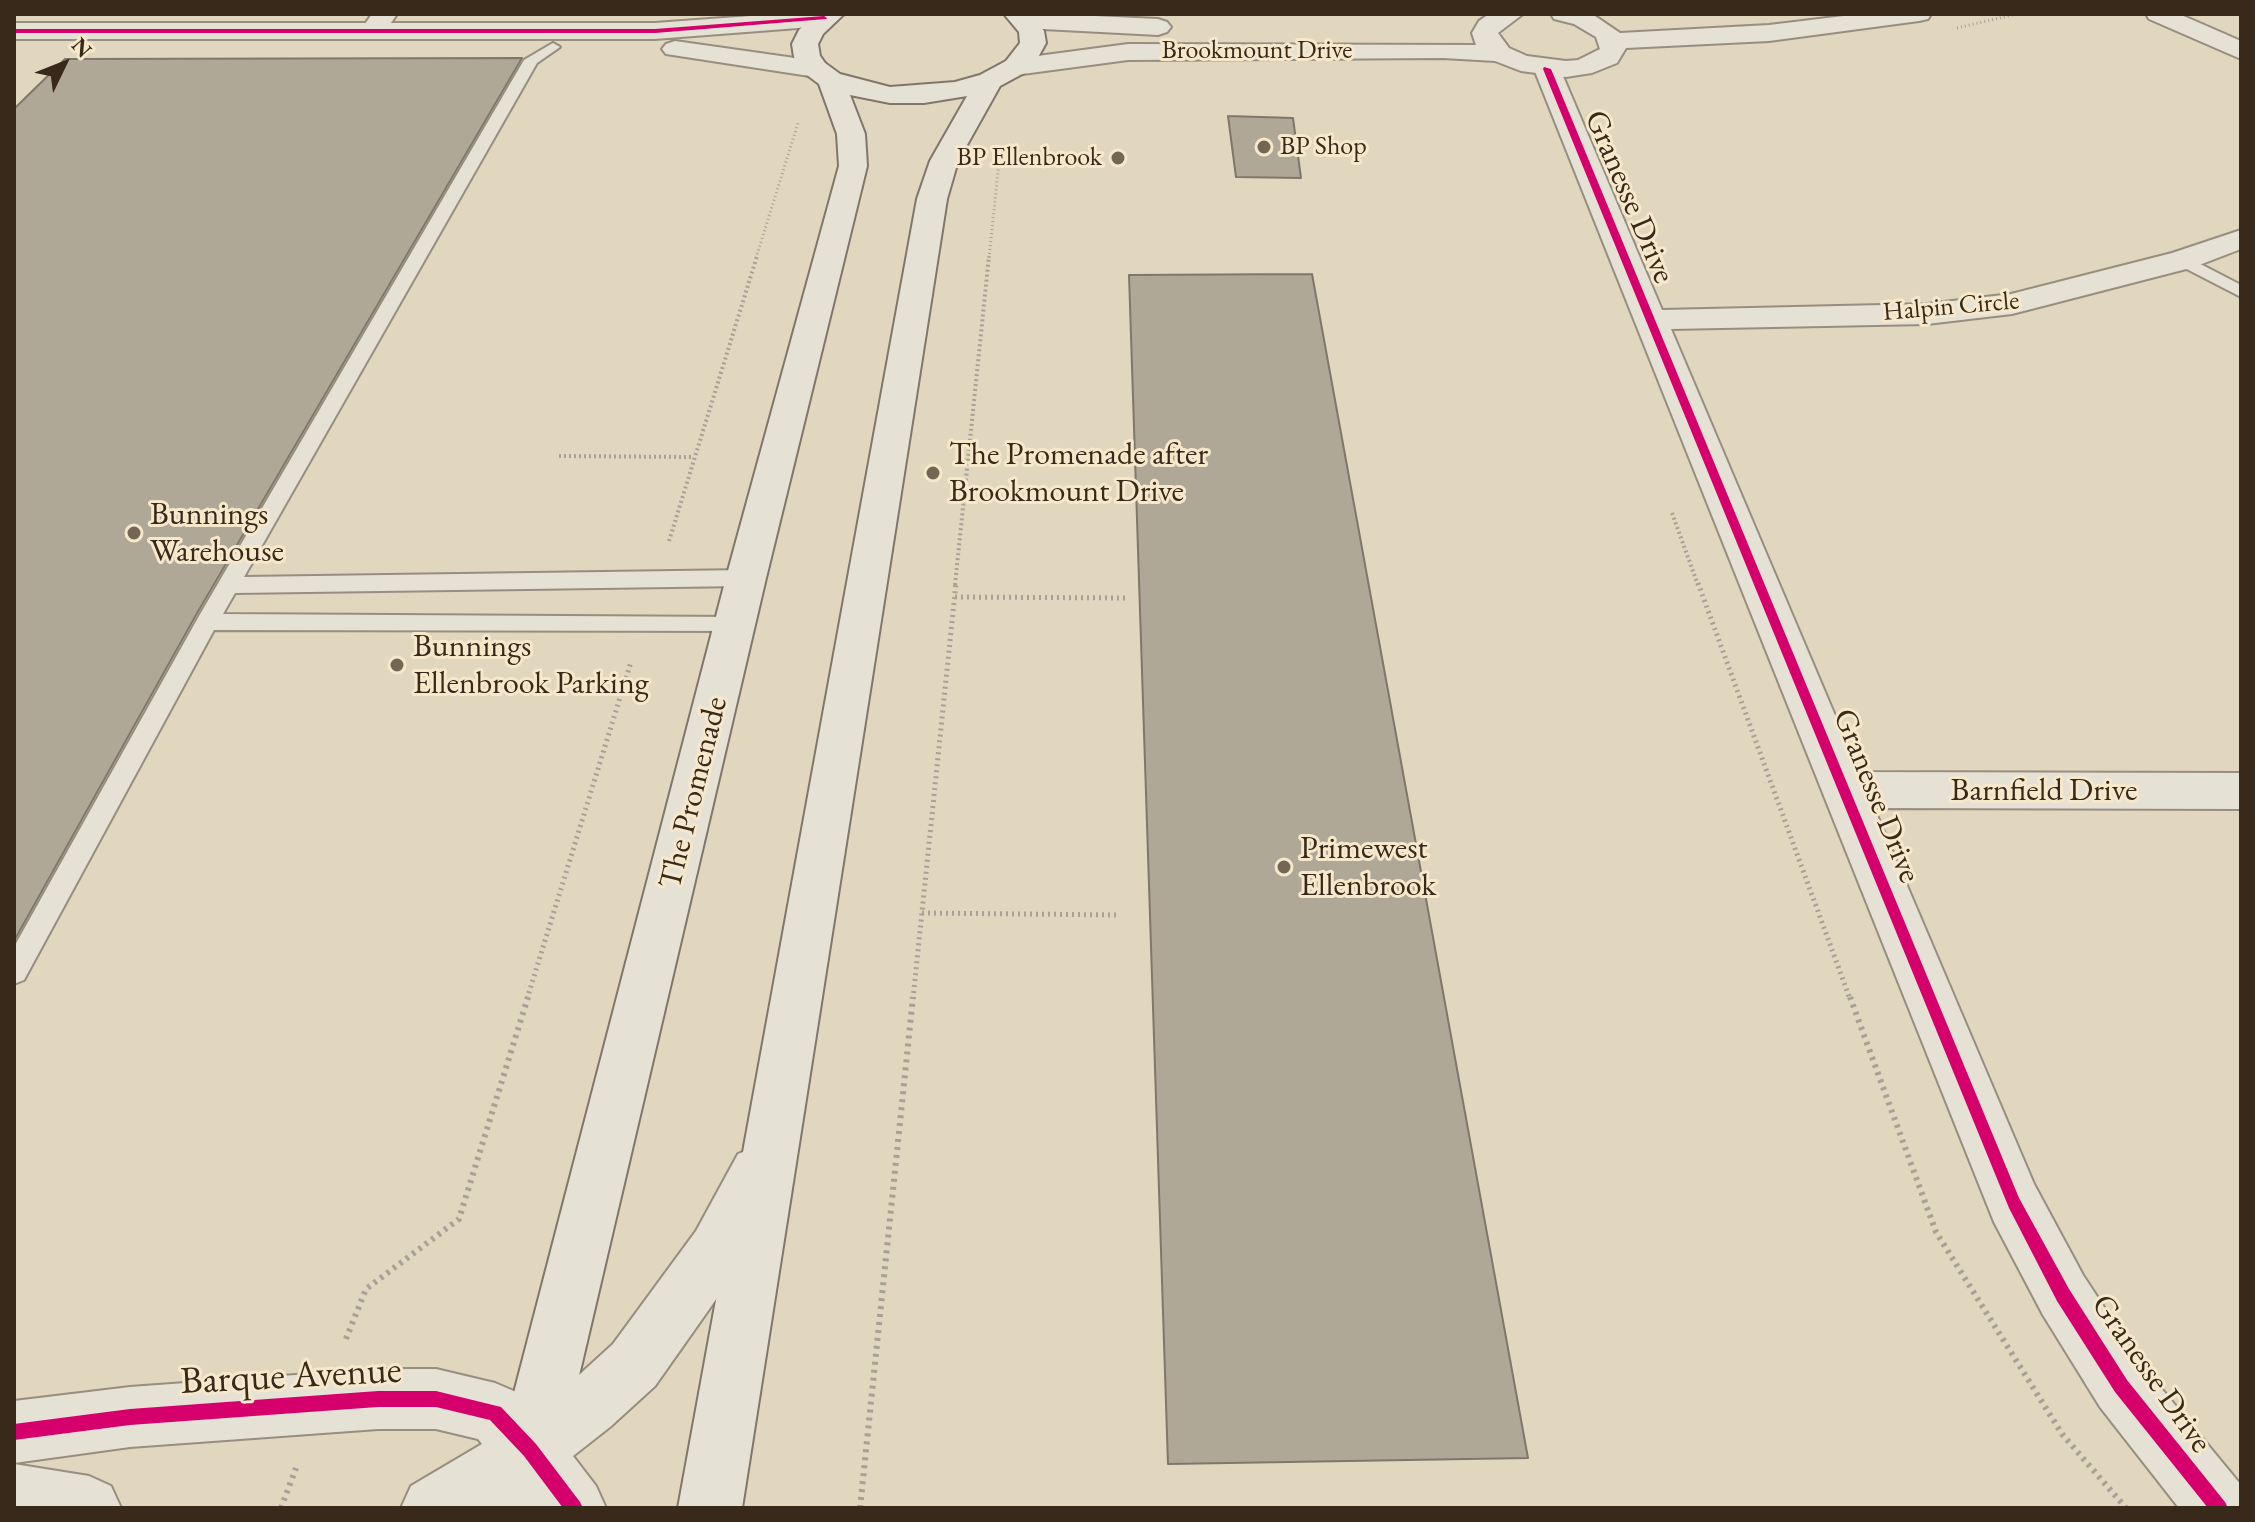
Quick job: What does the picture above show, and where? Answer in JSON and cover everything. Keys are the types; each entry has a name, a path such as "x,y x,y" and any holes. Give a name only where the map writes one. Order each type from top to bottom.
{"street":[{"path":"1500,54 1486,40 1488,26 1511,14"},
{"path":"1547,69 1598,63 1613,49 1612,41 1597,26 1563,14"},
{"path":"1612,41 1769,33 1919,14"},
{"path":"2158,14 2241,51"},
{"path":"15,36 379,22 604,31 703,28 828,16"},
{"name":"The Promenade","path":"516,1508 746,578 853,166 851,134 831,89 807,57 805,44 812,30 828,16"},
{"path":"710,1508 932,199 944,161 967,120 1002,74 1027,55 1033,43 1031,31 1020,17"},
{"name":"Brookmount Drive","path":"1020,17 1145,27 1488,26"},
{"path":"553,47 573,37 604,31"},
{"name":"Brookmount Drive","path":"15,36 676,49 831,89 924,95 958,90 1002,74 1128,52 1443,50 1500,54 1547,69"},
{"name":"Granesse Drive","path":"1547,69 2014,1203 2063,1295 2121,1386 2219,1508"},
{"name":"Halpin Circle","path":"1652,320 1969,310 2026,301 2183,260 2241,239"},
{"name":"Barnfield Drive","path":"1846,790 2241,791"},
{"path":"433,1508 530,1450 589,1406 634,1365 716,1251 773,1143"},
{"name":"Barque Avenue","path":"14,1432 130,1417 378,1399 436,1399 495,1413 530,1450 574,1508"},
{"path":"14,1495 89,1508"}],"lane":[{"path":"14,972 207,622 531,60 553,47"},
{"path":"2183,260 2241,292"},
{"path":"229,585 746,578"},
{"path":"207,622 736,625"}],"path":[{"path":"657,580 799,118 831,89"},
{"path":"860,1508 1003,132 1010,121 967,120"},
{"path":"559,456 694,457"},
{"path":"1667,499 1936,1232 2062,1434 2126,1508"},
{"path":"955,597 1128,598"},
{"path":"281,1508 366,1289 459,1219 643,625"},
{"path":"922,913 1119,915"}],"building":[{"name":"Bunnings Warehouse","path":"522,58 196,615 14,941 14,109 65,59"},
{"name":"BP Shop","path":"1228,116 1293,118 1301,178 1236,177"},
{"name":"Primewest Ellenbrook","path":"1312,274 1528,1458 1168,1464 1129,275"}],"cycle path":[{"path":"14,31 655,31 824,18"},
{"path":"1547,69 2014,1203 2063,1295 2121,1386 2219,1508"},
{"path":"14,1432 130,1417 378,1399 436,1399 495,1413 530,1450 574,1508"}],"place":[{"name":"BP Shop","path":"1264,147"},
{"name":"BP Ellenbrook","path":"1118,158"},
{"name":"The Promenade after Brookmount Drive","path":"933,473"},
{"name":"Bunnings Warehouse","path":"134,533"},
{"name":"Bunnings Ellenbrook Parking","path":"397,665"},
{"name":"Primewest Ellenbrook","path":"1284,867"}]}
